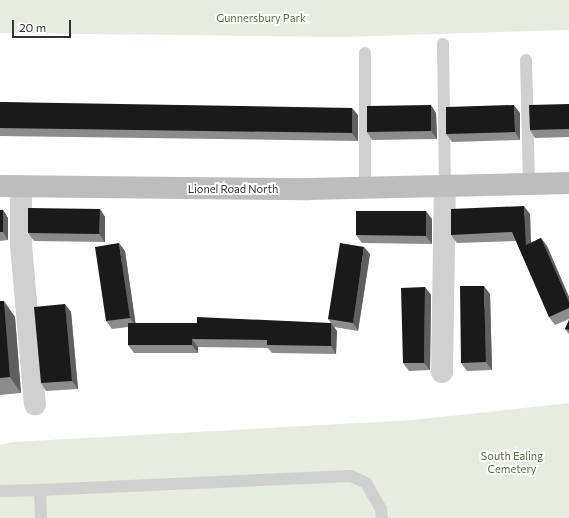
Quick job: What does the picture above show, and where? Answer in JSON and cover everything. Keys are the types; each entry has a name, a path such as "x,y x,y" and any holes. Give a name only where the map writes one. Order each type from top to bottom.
{"street":[{"name":"Lionel Road North","path":"35,404 21,245 10,186 445,188 569,183"},
{"path":"442,372 445,188"}],"lane":[{"path":"443,44 445,188"},
{"path":"365,52 365,188"},
{"path":"526,60 530,185"},
{"path":"0,491 351,476 366,483 381,509 382,518"},
{"path":"40,490 41,518"}],"green space":[{"name":"Gunnersbury Park","path":"0,0 569,0 569,30 341,37 0,33"},
{"name":"South Ealing Cemetery","path":"569,403 569,518 0,518 0,445 13,442 413,420"}],"building":[{"path":"0,102 352,108 352,133 0,128"},
{"path":"569,104 569,129 530,130 529,105"},
{"path":"431,105 431,131 367,132 367,106"},
{"path":"514,105 515,132 446,134 446,107"},
{"path":"524,206 526,245 541,238 569,302 569,308 549,317 512,232 451,235 451,209"},
{"path":"28,208 100,209 99,234 28,233"},
{"path":"0,210 3,210 3,232 0,232"},
{"path":"356,211 426,211 426,236 356,235"},
{"path":"119,243 130,318 106,321 95,247"},
{"path":"340,243 364,247 353,323 328,319"},
{"path":"460,286 484,286 486,362 461,363"},
{"path":"425,287 424,363 403,363 401,288"},
{"path":"0,301 4,301 10,377 0,378"},
{"path":"65,304 72,381 41,383 34,307"},
{"path":"197,317 331,323 331,346 267,345 267,340 192,339 192,345 128,345 128,323 197,323"},
{"path":"569,320 569,330 565,329"}]}
